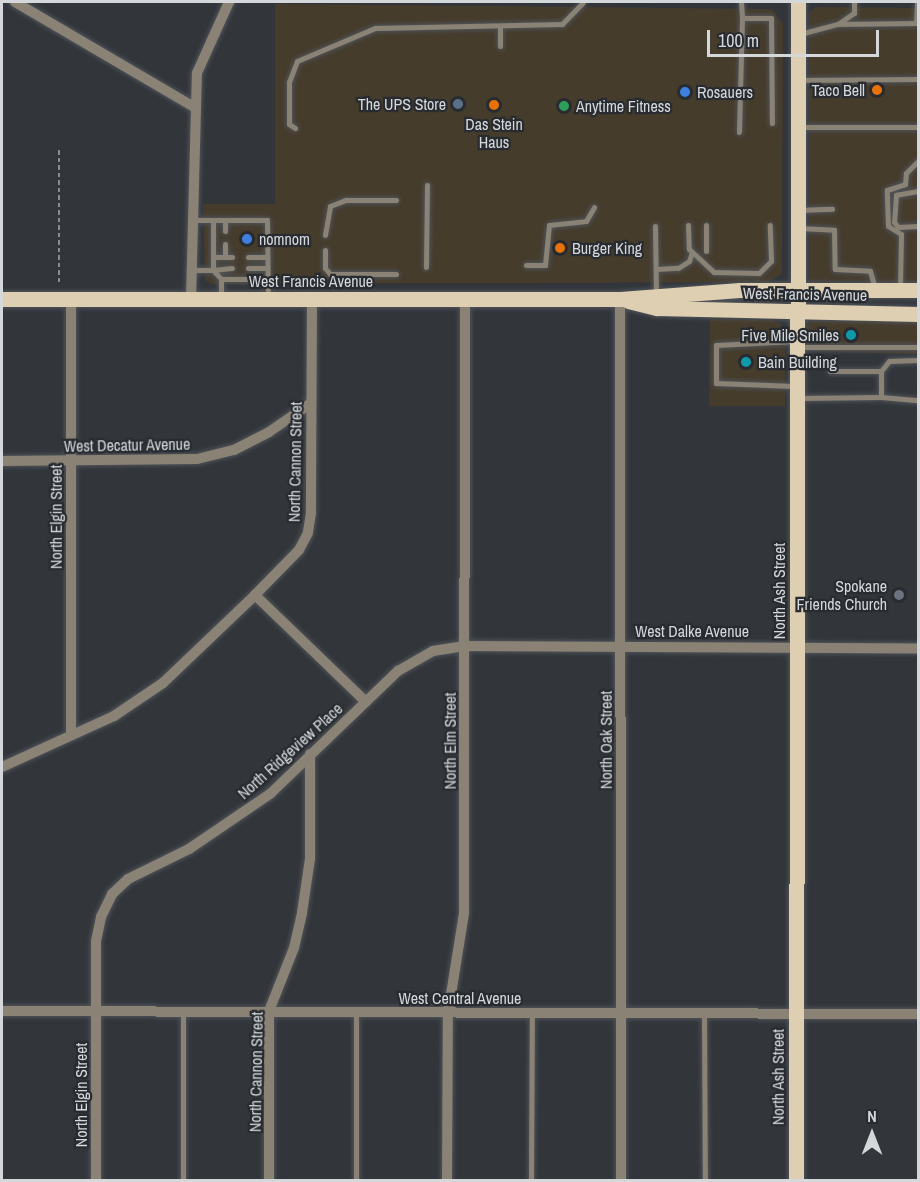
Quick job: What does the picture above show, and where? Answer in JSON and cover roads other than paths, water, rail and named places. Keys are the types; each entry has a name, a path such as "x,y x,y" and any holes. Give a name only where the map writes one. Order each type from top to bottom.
{"main road":[{"name":"North Ash Street","path":"796,1180 798,2"},
{"name":"West Francis Avenue","path":"2,299 620,299 656,294 797,290 918,290"},
{"name":"West Francis Avenue","path":"620,299 657,308 797,314 918,314"}],"street":[{"path":"15,2 194,107"},
{"path":"191,299 194,107 197,73 229,2"},
{"name":"North Elgin Street","path":"71,299 71,735"},
{"name":"North Cannon Street","path":"2,767 114,716 163,683 299,550 308,533 311,513 312,299"},
{"name":"North Oak Street","path":"620,299 621,1180"},
{"name":"North Elm Street","path":"447,1180 448,1013 464,913 465,300"},
{"name":"West Decatur Avenue","path":"2,461 197,459 234,450 269,432 311,402"},
{"path":"255,595 366,702"},
{"name":"West Dalke Avenue","path":"465,646 918,648"},
{"name":"North Ridgeview Place","path":"96,1010 96,941 100,917 112,894 128,879 230,824 270,794 398,671 433,651 465,646"},
{"name":"North Cannon Street","path":"269,1180 269,1011 294,948 302,913 310,859 310,754"},
{"name":"North Elgin Street","path":"96,1010 96,1180"},
{"name":"West Central Avenue","path":"2,1011 918,1014"}],"lane":[{"path":"295,128 289,123 289,82 297,61 375,28 562,24 584,2"},
{"path":"739,132 741,2"},
{"path":"838,24 854,13 854,2"},
{"path":"798,34 838,24 917,23 917,2"},
{"path":"742,18 771,18 772,123"},
{"path":"500,26 500,46"},
{"path":"797,81 918,79"},
{"path":"797,127 918,127"},
{"path":"900,290 901,234 888,226 887,190 905,184 906,173 918,161"},
{"path":"426,267 427,185"},
{"path":"918,191 896,195 894,222 898,227 918,226"},
{"path":"325,235 330,206 346,200 396,200"},
{"path":"526,265 545,265 549,225 586,221 594,207"},
{"path":"797,210 832,209"},
{"path":"193,220 267,220 268,299"},
{"path":"213,220 213,270 221,279 221,299"},
{"path":"225,220 225,231"},
{"path":"656,269 678,268 689,261 692,252 688,225"},
{"path":"706,225 706,251"},
{"path":"692,252 714,272 759,273 771,261 770,225"},
{"path":"655,226 656,294"},
{"path":"797,228 834,231 835,269 870,271 875,290"},
{"path":"213,257 228,257 225,244"},
{"path":"325,250 326,268 330,274 396,274"},
{"path":"248,257 267,257"},
{"path":"192,270 232,268"},
{"path":"248,268 267,268"},
{"path":"221,279 267,279"},
{"path":"918,347 797,344 716,345 716,383 797,392 918,400"},
{"path":"881,397 881,371 889,361 918,360"},
{"path":"830,371 881,371"},
{"path":"183,1011 183,1180"},
{"path":"356,1013 356,1180"},
{"path":"531,1013 531,1180"},
{"path":"704,1013 705,1180"}],"place":[{"name":"Taco Bell","path":"877,90"},
{"name":"Rosauers","path":"685,92"},
{"name":"The UPS Store","path":"458,104"},
{"name":"Das Stein Haus","path":"494,105"},
{"name":"Anytime Fitness","path":"564,106"},
{"name":"nomnom","path":"247,239"},
{"name":"Burger King","path":"560,248"},
{"name":"Five Mile Smiles","path":"851,335"},
{"name":"Bain Building","path":"746,362"},
{"name":"Spokane Friends Church","path":"899,595"}]}
